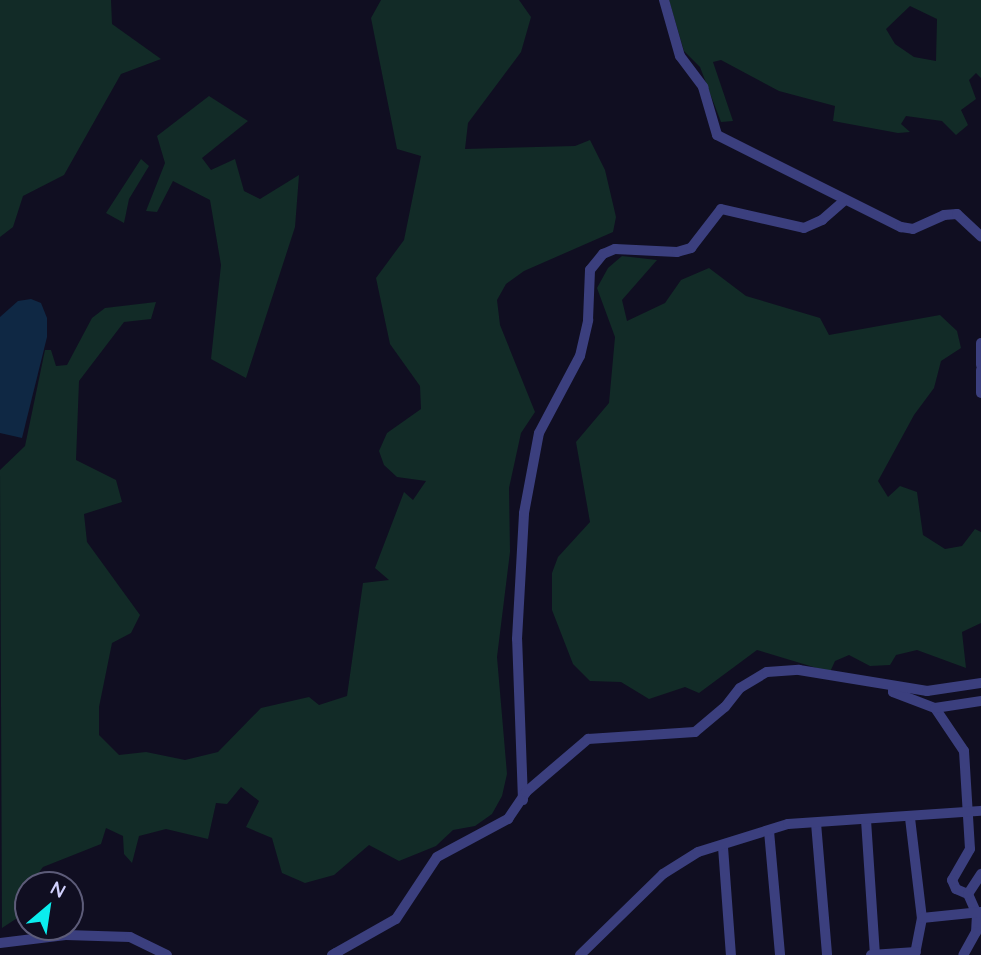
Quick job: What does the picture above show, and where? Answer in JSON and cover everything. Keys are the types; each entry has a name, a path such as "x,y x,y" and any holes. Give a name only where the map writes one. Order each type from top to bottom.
{"street":[{"path":"664,0 680,55 700,80 717,135 845,200 914,229 944,215 957,214 981,236"},
{"path":"523,800 517,639 524,513 538,433 580,356 588,320 590,270 603,254 615,249 677,252 691,248 721,209 804,228 822,220 845,200"},
{"path":"981,342 981,393"},
{"path":"335,955 396,919 437,857 508,819 526,792 588,739 695,732 725,707 740,688 767,672 799,670 893,687 940,691 981,684"},
{"path":"893,687 893,692 935,708 981,701"},
{"path":"935,708 964,751 970,849 952,880 956,889 968,894 979,913 976,932 963,955"},
{"path":"580,955 663,874 698,852 723,848 788,824 910,818 981,811"},
{"path":"869,955 915,953 922,918 910,818"},
{"path":"866,820 875,955"},
{"path":"816,822 827,955"},
{"path":"769,831 780,955"},
{"path":"723,848 730,955"},
{"path":"968,894 981,874"},
{"path":"922,918 979,913"},
{"path":"0,943 66,935 130,937 167,955"}],"green space":[{"path":"0,0 111,0 112,24 161,59 121,74 64,175 23,196 13,227 0,237"},
{"path":"381,0 519,0 531,17 521,52 468,123 465,149 575,146 590,140 605,170 616,217 613,232 524,271 506,284 497,300 500,325 535,412 521,433 509,488 510,552 497,657 507,774 502,796 492,814 475,826 453,830 436,846 399,861 369,845 334,875 305,883 282,873 272,838 246,827 259,801 241,787 227,804 216,803 208,839 166,829 139,836 132,863 124,854 123,836 106,828 101,844 43,867 40,871 14,871 14,920 2,928 0,470 25,446 45,350 51,350 56,366 67,365 92,318 105,308 156,302 151,319 124,322 79,381 76,460 116,480 122,502 84,514 87,542 140,615 131,633 112,643 99,707 99,735 119,755 146,752 185,760 218,752 261,708 309,697 319,705 347,696 363,583 389,580 375,568 404,492 413,500 426,481 397,477 384,465 379,451 387,433 421,409 420,386 390,344 376,278 404,240 421,156 397,149 371,18"},
{"path":"669,0 981,0 981,78 976,73 969,80 976,99 961,110 968,125 956,135 942,121 906,116 901,124 910,132 898,133 833,121 835,106 779,91 721,60 713,62 733,121 721,122 700,67 684,51","holes":["910,6 937,19 936,61 914,57 895,44 886,29"]},
{"path":"209,96 248,121 202,158 211,170 235,159 244,191 260,199 299,175 295,227 246,378 211,359 221,265 210,200 173,181 157,212 146,211 165,163 157,136"},
{"path":"141,159 149,166 129,199 124,223 106,213"},
{"path":"622,256 657,260 622,300 627,321 665,303 681,280 709,268 746,296 820,318 829,335 940,315 957,331 961,348 941,361 934,388 914,415 878,481 888,497 900,486 917,492 923,535 945,549 962,546 975,529 981,532 981,623 962,632 966,668 917,650 896,655 890,665 870,666 849,655 835,661 830,672 757,650 699,693 685,687 649,699 621,682 590,681 573,664 552,610 552,573 558,557 590,522 576,442 609,403 615,337 597,288 608,268"}],"water":[{"path":"31,299 41,303 47,318 47,337 22,438 0,433 0,317 18,301"}]}
